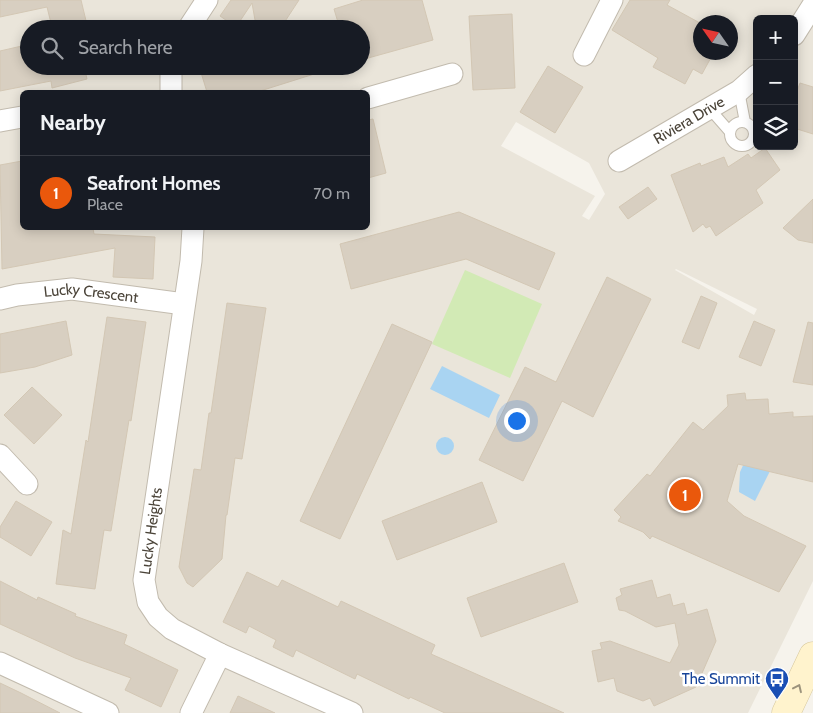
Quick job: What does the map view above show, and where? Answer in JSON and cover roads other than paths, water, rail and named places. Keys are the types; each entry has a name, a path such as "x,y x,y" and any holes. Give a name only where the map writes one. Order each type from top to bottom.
{"main road":[{"path":"786,713 813,656"}],"street":[{"path":"194,20 206,0"},
{"path":"584,55 612,0"},
{"path":"798,29 813,5"},
{"path":"370,97 452,74"},
{"path":"170,90 171,75"},
{"name":"Riviera Drive","path":"619,161 739,91 753,79"},
{"path":"0,121 20,117"},
{"name":"Lucky Heights","path":"193,230 191,261 144,580 148,602 158,617 172,629 220,654 352,713"},
{"name":"Lucky Crescent","path":"0,299 17,295 72,289 184,304"},
{"path":"0,455 27,484"},
{"path":"191,713 220,654"},
{"path":"0,663 108,713"}],"lane":[{"path":"709,108 730,132 734,143 738,146 748,145 754,135 750,125 745,122 739,91"},
{"path":"730,132 735,125 745,122"}],"water":[{"path":"442,366 500,395 489,418 430,389"},
{"path":"441,437 449,437 454,442 452,453 441,455 436,450 436,442"},
{"path":"746,459 770,471 755,501 739,492 740,472"}],"place":[{"name":"Seafront Homes","path":"685,495"},
{"name":"The Summit","path":"777,700"}]}
